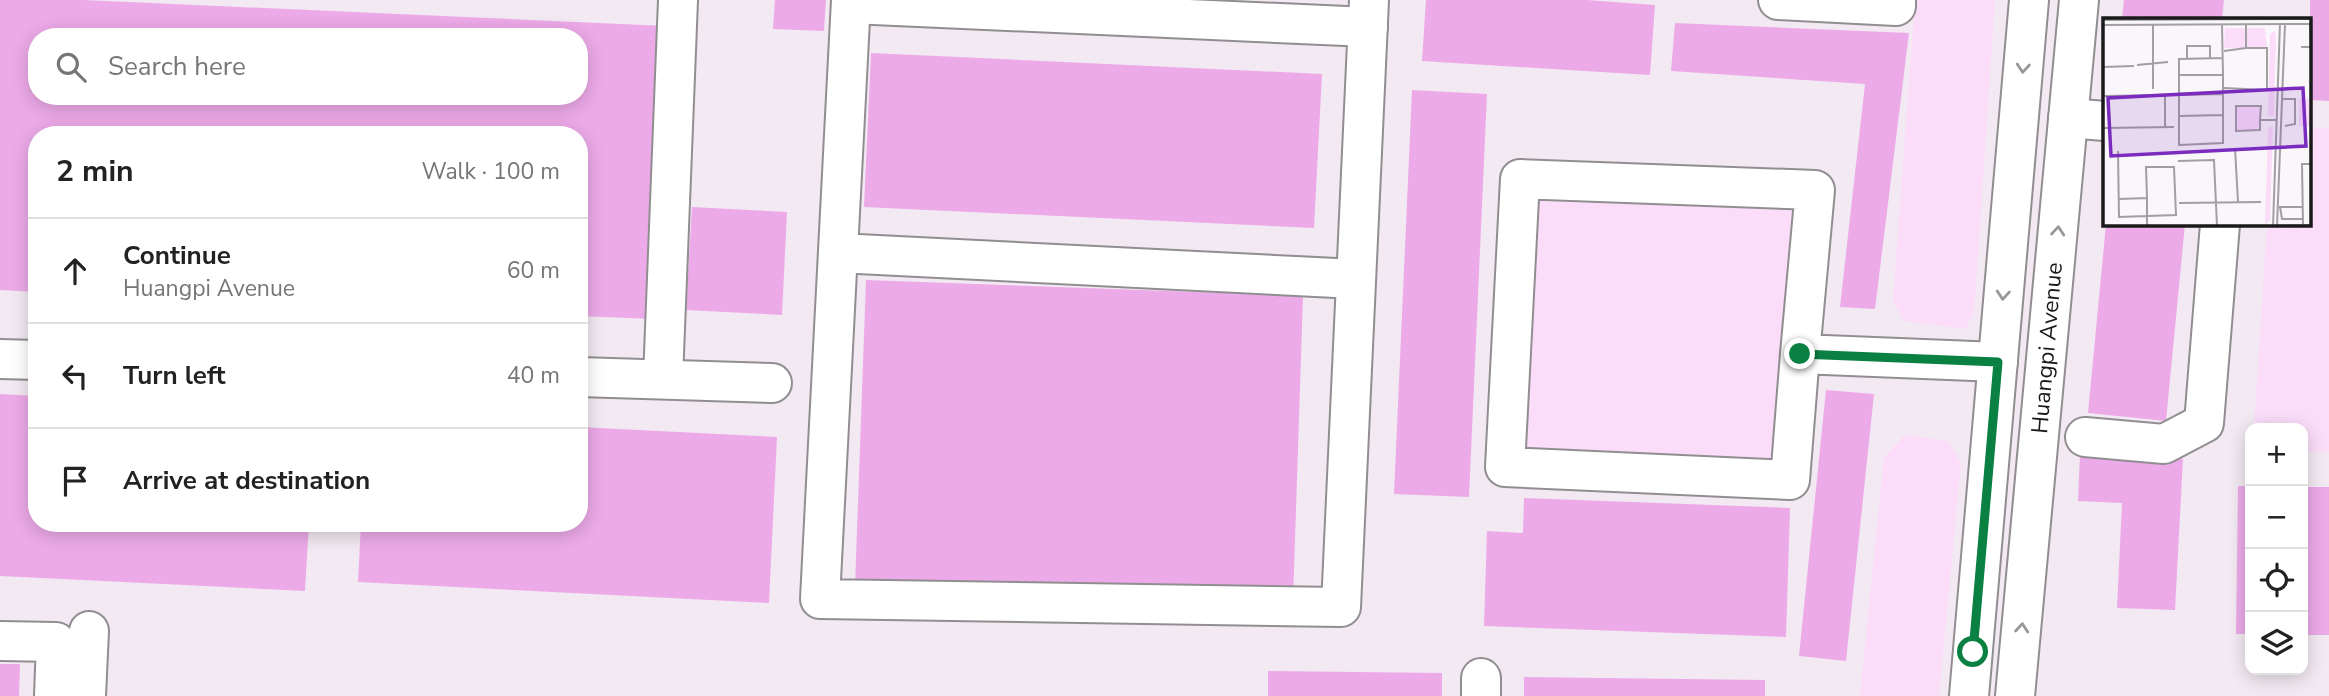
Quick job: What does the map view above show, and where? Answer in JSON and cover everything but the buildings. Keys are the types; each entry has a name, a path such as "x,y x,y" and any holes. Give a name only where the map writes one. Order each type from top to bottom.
{"street":[{"path":"663,379 678,0"},
{"path":"1778,0 1896,6 1896,0"},
{"name":"Huangpi Avenue","path":"1969,696 2029,0"},
{"name":"Huangpi Avenue","path":"2015,696 2087,119 2079,0"},
{"path":"851,2 1368,13 1341,607 820,599 851,2"},
{"path":"1520,179 1815,190 1800,354 1790,480 1505,467 1520,179"},
{"path":"2085,438 2164,444 2204,423 2221,226"},
{"path":"838,253 1356,279"},
{"path":"1800,354 1998,362"},
{"path":"0,359 28,360"},
{"path":"588,377 772,383"},
{"path":"86,696 89,631"},
{"path":"0,641 56,642 54,696"}],"shaded area":[{"path":"0,0 2329,0 2329,696 0,696"},
{"path":"1915,0 1995,0 1974,314 1965,329 1904,321 1893,301"},
{"path":"2312,128 2329,128 2329,452 2308,452 2308,423 2254,423 2267,226 2312,226"},
{"path":"1520,179 1815,190 1790,480 1505,467"},
{"path":"1905,435 1948,441 1961,463 1939,696 1860,696 1884,457"}],"route":[{"path":"1800,354 1998,362 1973,652"}]}
